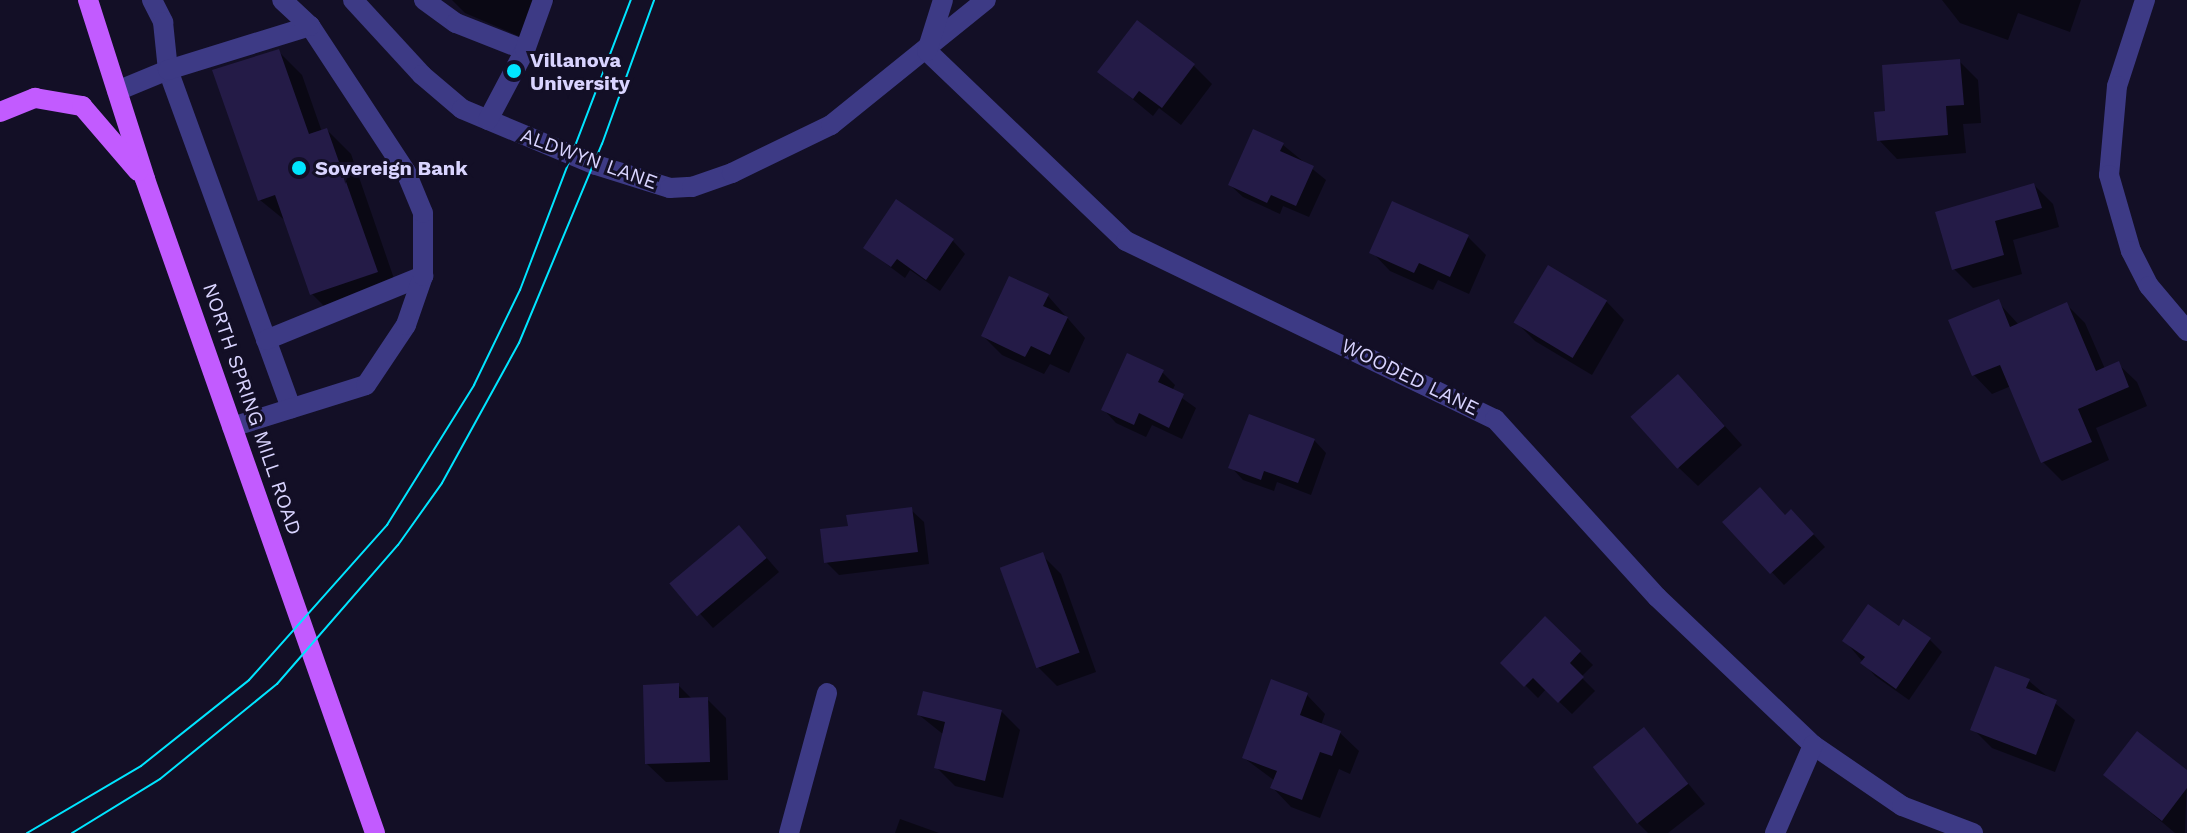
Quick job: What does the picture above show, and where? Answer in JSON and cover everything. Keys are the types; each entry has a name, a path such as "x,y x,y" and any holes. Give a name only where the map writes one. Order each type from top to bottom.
{"main road":[{"name":"NORTH SPRING MILL ROAD","path":"88,0 145,179 375,833"},
{"path":"0,112 35,98 82,106 145,179"}],"street":[{"path":"152,0 163,22 168,70 291,408"},
{"path":"232,427 366,385 406,325 423,276 423,213 406,172 310,26 282,0"},
{"name":"ALDWYN LANE","path":"353,0 422,75 462,109 630,177 670,188 692,187 831,125 927,51 986,0"},
{"path":"424,0 456,23 525,50"},
{"path":"488,120 525,50 543,0"},
{"path":"927,51 943,0"},
{"path":"2145,0 2117,86 2109,175 2116,212 2137,263 2149,286 2187,331"},
{"path":"117,91 168,70 310,26"},
{"name":"WOODED LANE","path":"927,51 1126,241 1495,419 1657,597 1813,745 1902,806 1973,833"},
{"path":"266,340 423,276"},
{"path":"789,833 827,693"},
{"path":"1775,833 1813,745"}],"building":[{"path":"1137,20 1195,64 1162,108 1139,91 1133,99 1097,72"},
{"name":"Sovereign Bank","path":"279,49 309,134 327,128 378,272 310,295 275,195 258,201 212,70"},
{"path":"1960,59 1964,105 1946,106 1948,135 1877,141 1874,112 1885,111 1882,65"},
{"path":"1253,129 1284,143 1280,151 1314,166 1296,206 1271,195 1267,203 1228,185"},
{"path":"2034,183 2042,208 1995,221 2004,255 1952,270 1935,212"},
{"path":"896,199 954,239 926,280 897,259 891,267 863,248"},
{"path":"1392,201 1469,235 1450,277 1419,263 1414,273 1369,253"},
{"path":"1548,265 1607,301 1573,358 1513,322"},
{"path":"1009,276 1049,294 1043,306 1068,317 1050,355 1031,346 1025,357 981,336"},
{"path":"1999,299 2010,327 2067,302 2096,371 2119,361 2129,387 2078,409 2092,442 2041,463 2000,365 1972,376 1948,320"},
{"path":"1127,353 1164,370 1158,382 1184,394 1169,428 1139,413 1134,425 1101,410"},
{"path":"1678,374 1725,426 1677,469 1630,417"},
{"path":"1249,414 1315,439 1298,483 1264,471 1261,480 1228,468"},
{"path":"1760,487 1785,515 1791,509 1814,534 1770,574 1722,522"},
{"path":"912,507 918,552 824,563 820,529 848,526 846,515"},
{"path":"739,525 767,558 697,616 669,583"},
{"path":"1043,552 1080,653 1036,668 1000,568"},
{"path":"1868,604 1899,626 1903,619 1931,638 1896,689 1860,663 1865,657 1842,641"},
{"path":"1545,616 1581,651 1570,663 1584,677 1558,703 1533,678 1524,687 1500,663"},
{"path":"1995,666 2030,679 2026,688 2057,700 2036,755 1970,730"},
{"path":"1271,679 1308,693 1300,715 1341,731 1332,756 1320,752 1302,800 1270,788 1277,771 1242,758"},
{"path":"679,683 679,698 708,697 710,762 645,764 643,685"},
{"path":"923,691 1002,710 985,781 934,768 945,722 917,715"},
{"path":"1644,727 1688,784 1637,824 1593,767"},
{"path":"2137,731 2187,770 2187,788 2162,821 2103,775"}],"tram line":[{"path":"27,833 141,766 249,680 387,525 474,385 520,290 631,0"},
{"path":"72,833 160,779 277,684 398,545 442,483 519,343 602,144 654,0"}],"place":[{"name":"Villanova University","path":"514,71"},
{"name":"Sovereign Bank","path":"299,168"}]}
